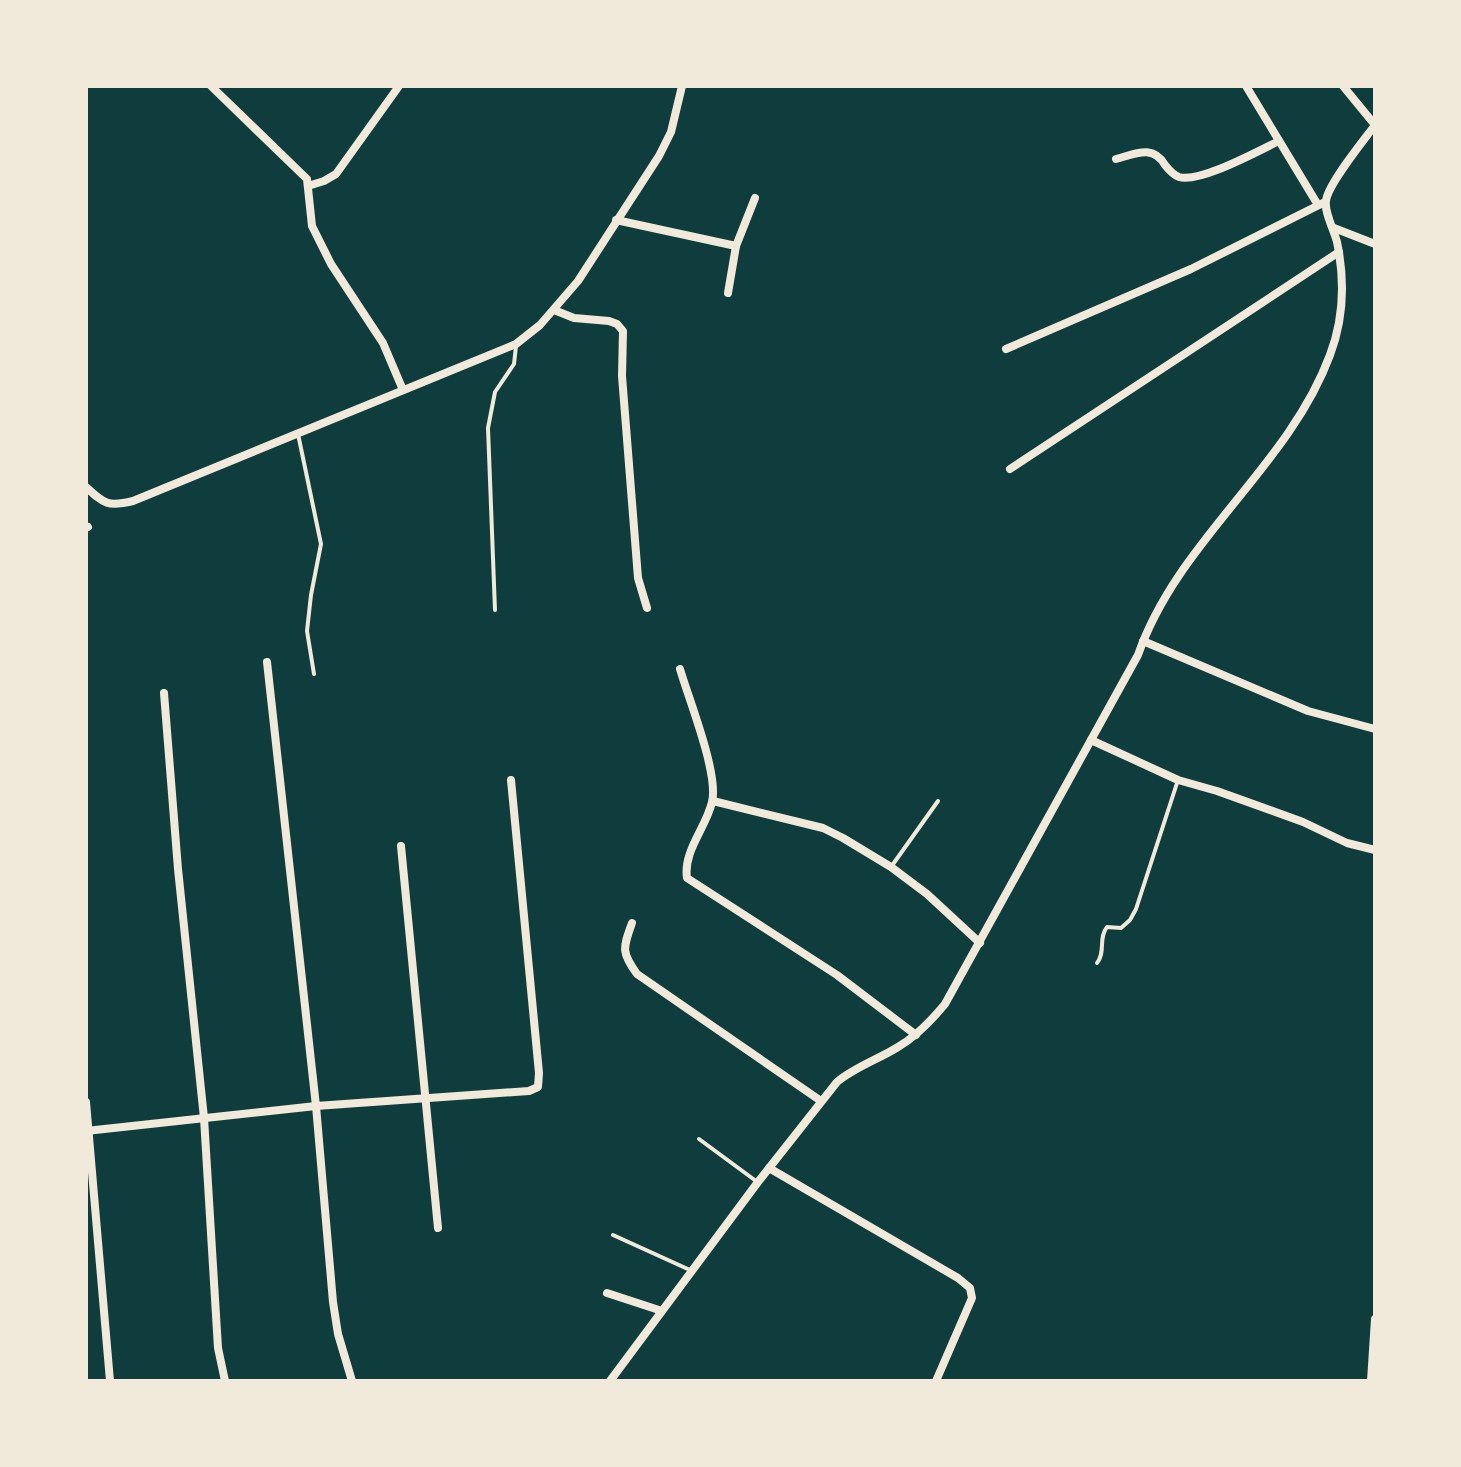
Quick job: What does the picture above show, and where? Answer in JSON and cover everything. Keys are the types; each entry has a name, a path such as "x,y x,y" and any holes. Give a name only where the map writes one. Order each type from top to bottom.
{"street":[{"path":"211,86 307,179 312,226 331,264 383,343 403,390"},
{"path":"308,186 336,174 399,86"},
{"path":"86,487 102,502 114,505 133,501 516,344 540,325 578,281 664,147 676,117 682,86"},
{"path":"610,1381 821,1101 851,1070 899,1047 916,1035 945,1004 1138,655 1149,625 1169,589 1278,448 1318,381 1338,331 1342,300 1342,271 1334,228 1322,203 1246,86"},
{"path":"1006,349 1191,269 1322,203 1375,125 1343,86"},
{"path":"1116,159 1149,151 1157,153 1168,170 1177,176 1188,177 1222,168 1279,141"},
{"path":"728,293 736,246 755,198"},
{"path":"616,220 736,246"},
{"path":"1334,228 1375,244"},
{"path":"1010,469 1339,252"},
{"path":"554,310 574,318 609,321 623,331 622,376 638,578 647,608"},
{"path":"1143,641 1308,711 1375,729"},
{"path":"267,662 316,1106 333,1302 338,1334 352,1381"},
{"path":"680,669 705,751 713,801 685,865 687,878 837,975 916,1035"},
{"path":"164,693 178,869 204,1118 217,1335 225,1381"},
{"path":"1091,740 1178,780 1303,822 1347,843 1375,850"},
{"path":"87,1131 316,1106 529,1091 538,1087 511,780"},
{"path":"713,801 823,828 891,867 927,894 980,943"},
{"path":"401,846 438,1228"},
{"path":"632,923 624,947 626,958 637,974 821,1101"},
{"path":"86,1102 110,1381"},
{"path":"769,1168 958,1278 970,1288 972,1298 936,1381"},
{"path":"607,1293 662,1311"},
{"path":"1371,1381 1375,1319"}],"lane":[{"path":"495,610 488,428 495,392 514,364 516,344"},
{"path":"298,434 321,544 307,631 314,674"},
{"path":"1097,963 1102,957 1103,933 1107,927 1121,928 1136,909 1178,780"},
{"path":"891,867 938,801"},
{"path":"699,1139 758,1182"},
{"path":"613,1235 692,1271"}]}
